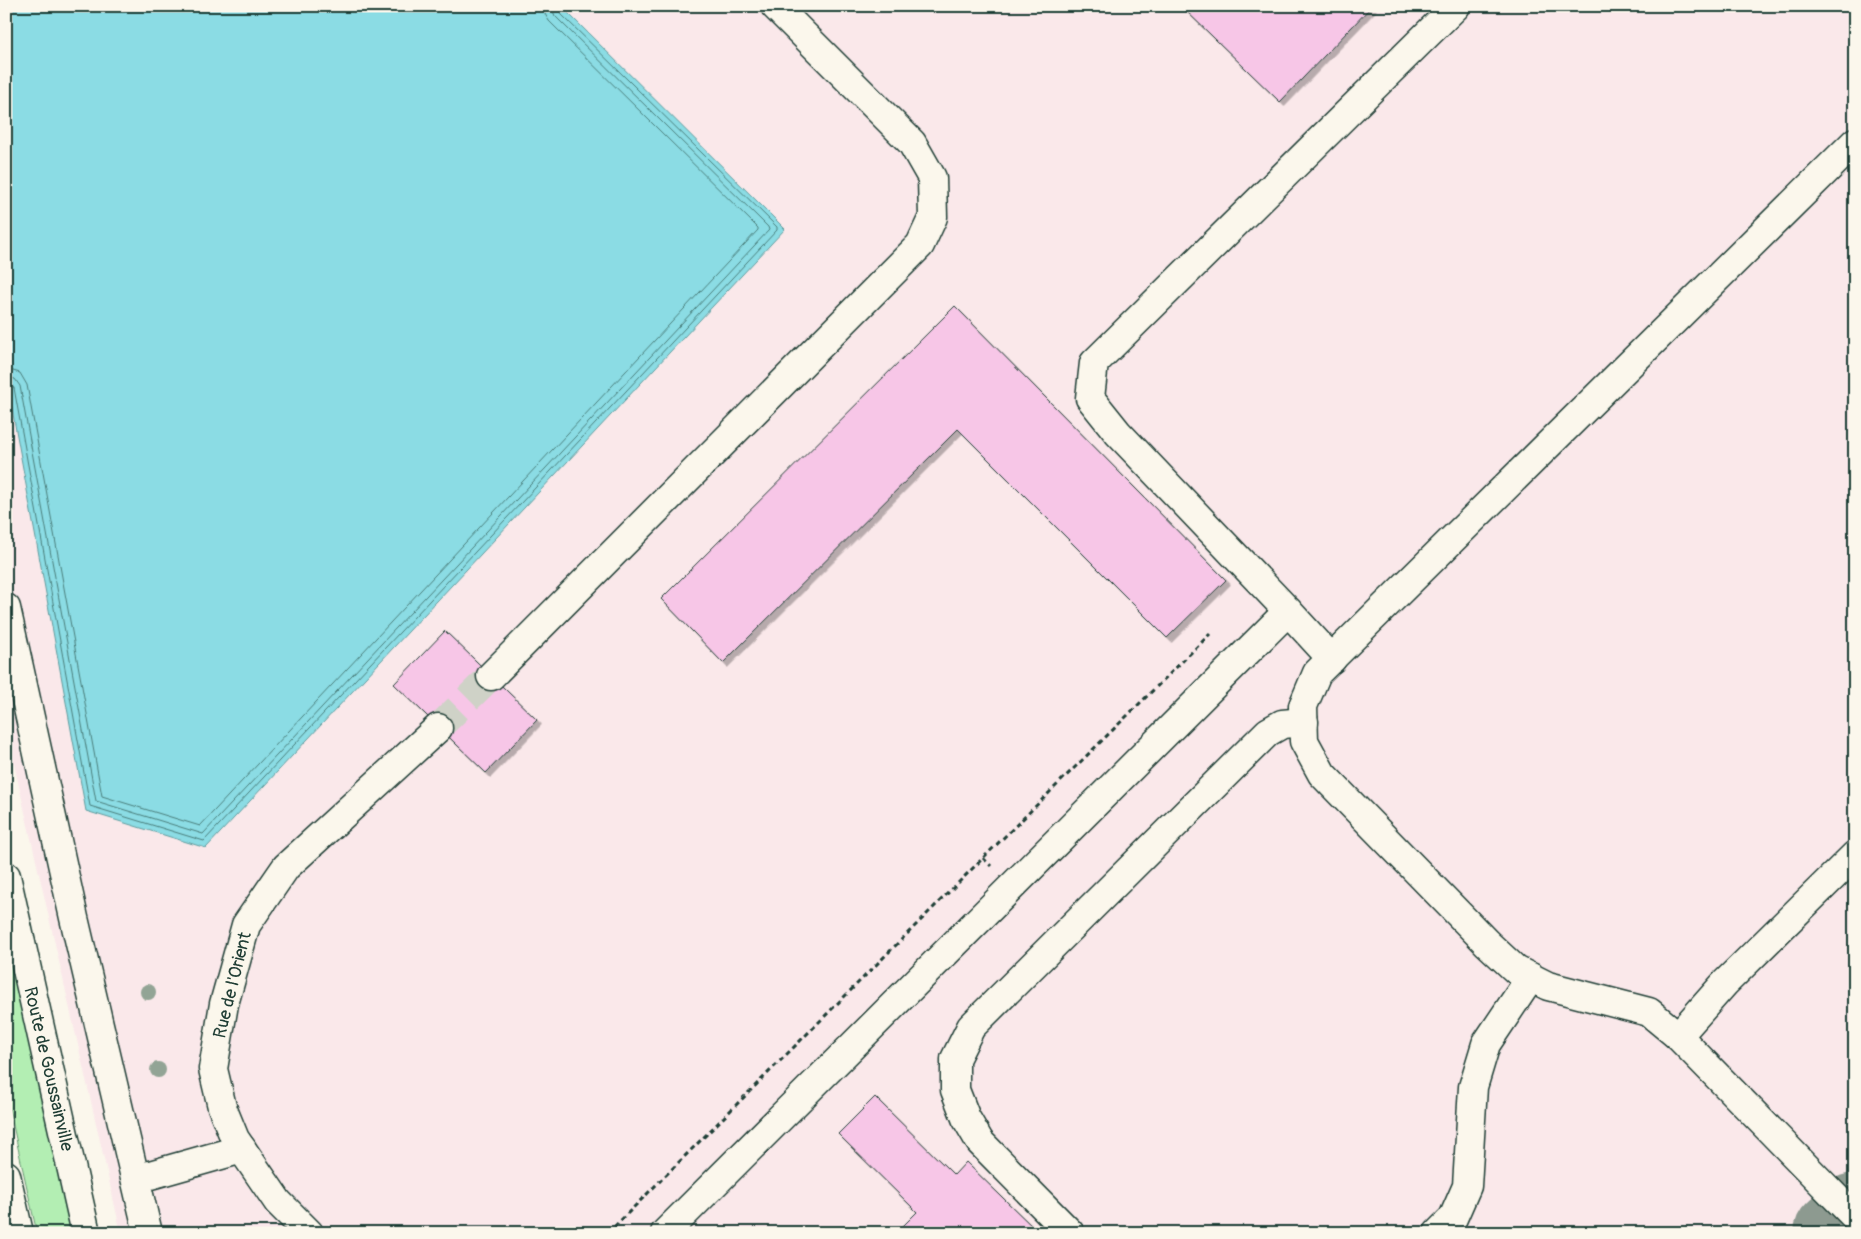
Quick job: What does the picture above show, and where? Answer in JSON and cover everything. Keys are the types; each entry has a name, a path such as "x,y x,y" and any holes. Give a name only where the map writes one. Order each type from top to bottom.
{"main road":[{"path":"491,676 920,245 933,217 932,178 912,144 775,6"},
{"path":"1332,659 1282,617 1118,433 1090,398 1094,363 1456,6"},
{"path":"1855,142 1317,673 1304,706 1304,741 1322,774 1516,970 1548,986 1649,1012 1678,1036 1855,1217"},
{"path":"6,608 74,918 148,1233"},
{"path":"665,1233 1282,617"},
{"path":"1070,1233 980,1142 966,1118 955,1090 955,1059 971,1027 1268,732 1282,724 1304,722"},
{"name":"Rue de l'Orient","path":"309,1233 278,1202 235,1139 222,1107 213,1069 224,1004 246,924 286,867 438,728"},
{"path":"1678,1036 1725,983 1855,855"},
{"name":"Route de Goussainville","path":"6,876 86,1233"},
{"path":"1438,1233 1453,1218 1467,1186 1473,1087 1486,1044 1531,978"},
{"path":"136,1179 242,1149"},
{"path":"6,1175 19,1233"}],"path":[{"path":"608,1233 1210,634"}],"shaded area":[{"path":"6,6 1855,6 1855,1233 121,1233 6,729"}],"green space":[{"path":"6,941 72,1233 37,1233 6,1094"}],"water":[{"path":"6,6 561,6 785,229 206,848 86,811 6,376"}],"building":[{"path":"1181,6 1372,6 1280,102"},
{"path":"955,306 1226,580 1167,638 958,429 723,663 661,599"},
{"path":"445,631 537,720 486,773 394,684"},
{"path":"875,1097 954,1175 966,1162 1039,1233 908,1233 902,1227 917,1212 838,1134"}],"taxiway":[{"path":"1835,1233 1855,1214"}],"tunnel":[{"path":"438,728 491,676"}]}
